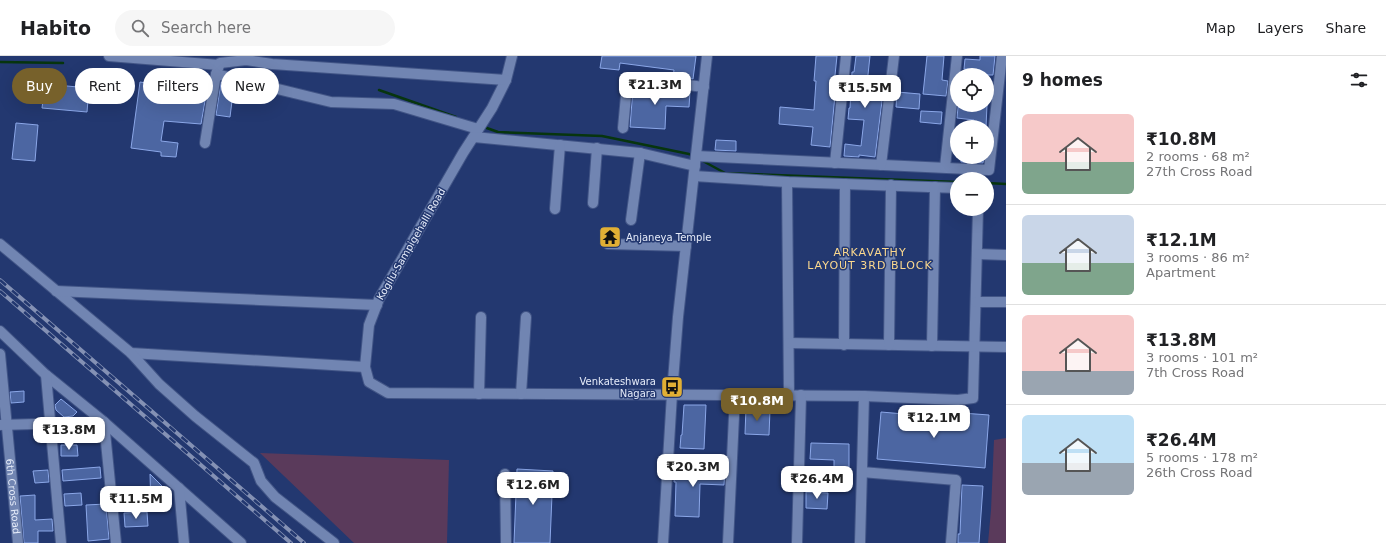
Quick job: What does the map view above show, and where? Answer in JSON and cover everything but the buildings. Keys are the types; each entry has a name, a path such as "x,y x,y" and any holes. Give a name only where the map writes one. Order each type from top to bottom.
{"street":[{"path":"109,56 218,69 331,102 394,104 478,129 560,145 640,153 787,182 950,188"},
{"name":"Kogilu-Sampigehalli Road","path":"512,56 506,80 492,108 463,153 379,299 369,325 365,367 369,382 388,393 801,395 958,400 973,398 974,346"},
{"path":"663,543 672,394 686,246 707,56"},
{"path":"835,163 846,56"},
{"path":"881,165 894,56"},
{"path":"945,167 957,56"},
{"path":"695,163 835,163 989,170 1002,56"},
{"path":"205,143 220,63 246,60 272,64 506,80"},
{"path":"623,128 627,85 632,80 638,79 704,87"},
{"path":"555,209 560,145"},
{"path":"592,203 598,148"},
{"path":"631,220 640,153"},
{"path":"787,182 790,395"},
{"path":"844,345 845,184"},
{"path":"888,345 891,185"},
{"path":"932,346 935,187"},
{"path":"974,346 978,216"},
{"path":"0,244 131,353 165,390 254,463 261,482 275,497 334,543"},
{"path":"608,244 686,246"},
{"path":"977,254 1006,255"},
{"path":"56,291 377,305"},
{"path":"976,302 1006,302"},
{"path":"479,394 481,317"},
{"path":"521,394 526,317"},
{"path":"0,331 46,375 104,422 241,543"},
{"path":"789,343 1006,347"},
{"path":"131,353 365,367"},
{"name":"6th Cross Road","path":"0,354 3,425 18,543"},
{"path":"46,375 62,543"},
{"path":"728,543 735,395"},
{"path":"797,543 801,395"},
{"path":"860,543 864,396"},
{"path":"3,425 104,422"},
{"path":"104,422 116,543"},
{"path":"862,472 956,480 951,543"},
{"path":"505,474 506,543"},
{"path":"179,488 184,543"}],"shaded area":[{"path":"1006,438 1006,543 988,543 994,440"},
{"path":"260,453 449,460 447,543 354,543"}],"waterway":[{"path":"0,62 63,63"},
{"path":"379,90 456,117"},
{"path":"484,127 498,132 602,136 693,156"},
{"path":"701,160 725,173 950,182"},
{"path":"994,183 1006,184"}],"railway":[{"path":"0,280 304,543"},
{"path":"0,291 291,543"}],"place":[{"name":"Anjaneya Temple","path":"610,237"},
{"name":"Venkateshwara Nagara","path":"672,387"}],"district":[{"name":"ARKAVATHY LAYOUT 3RD BLOCK","path":"870,258"}]}
